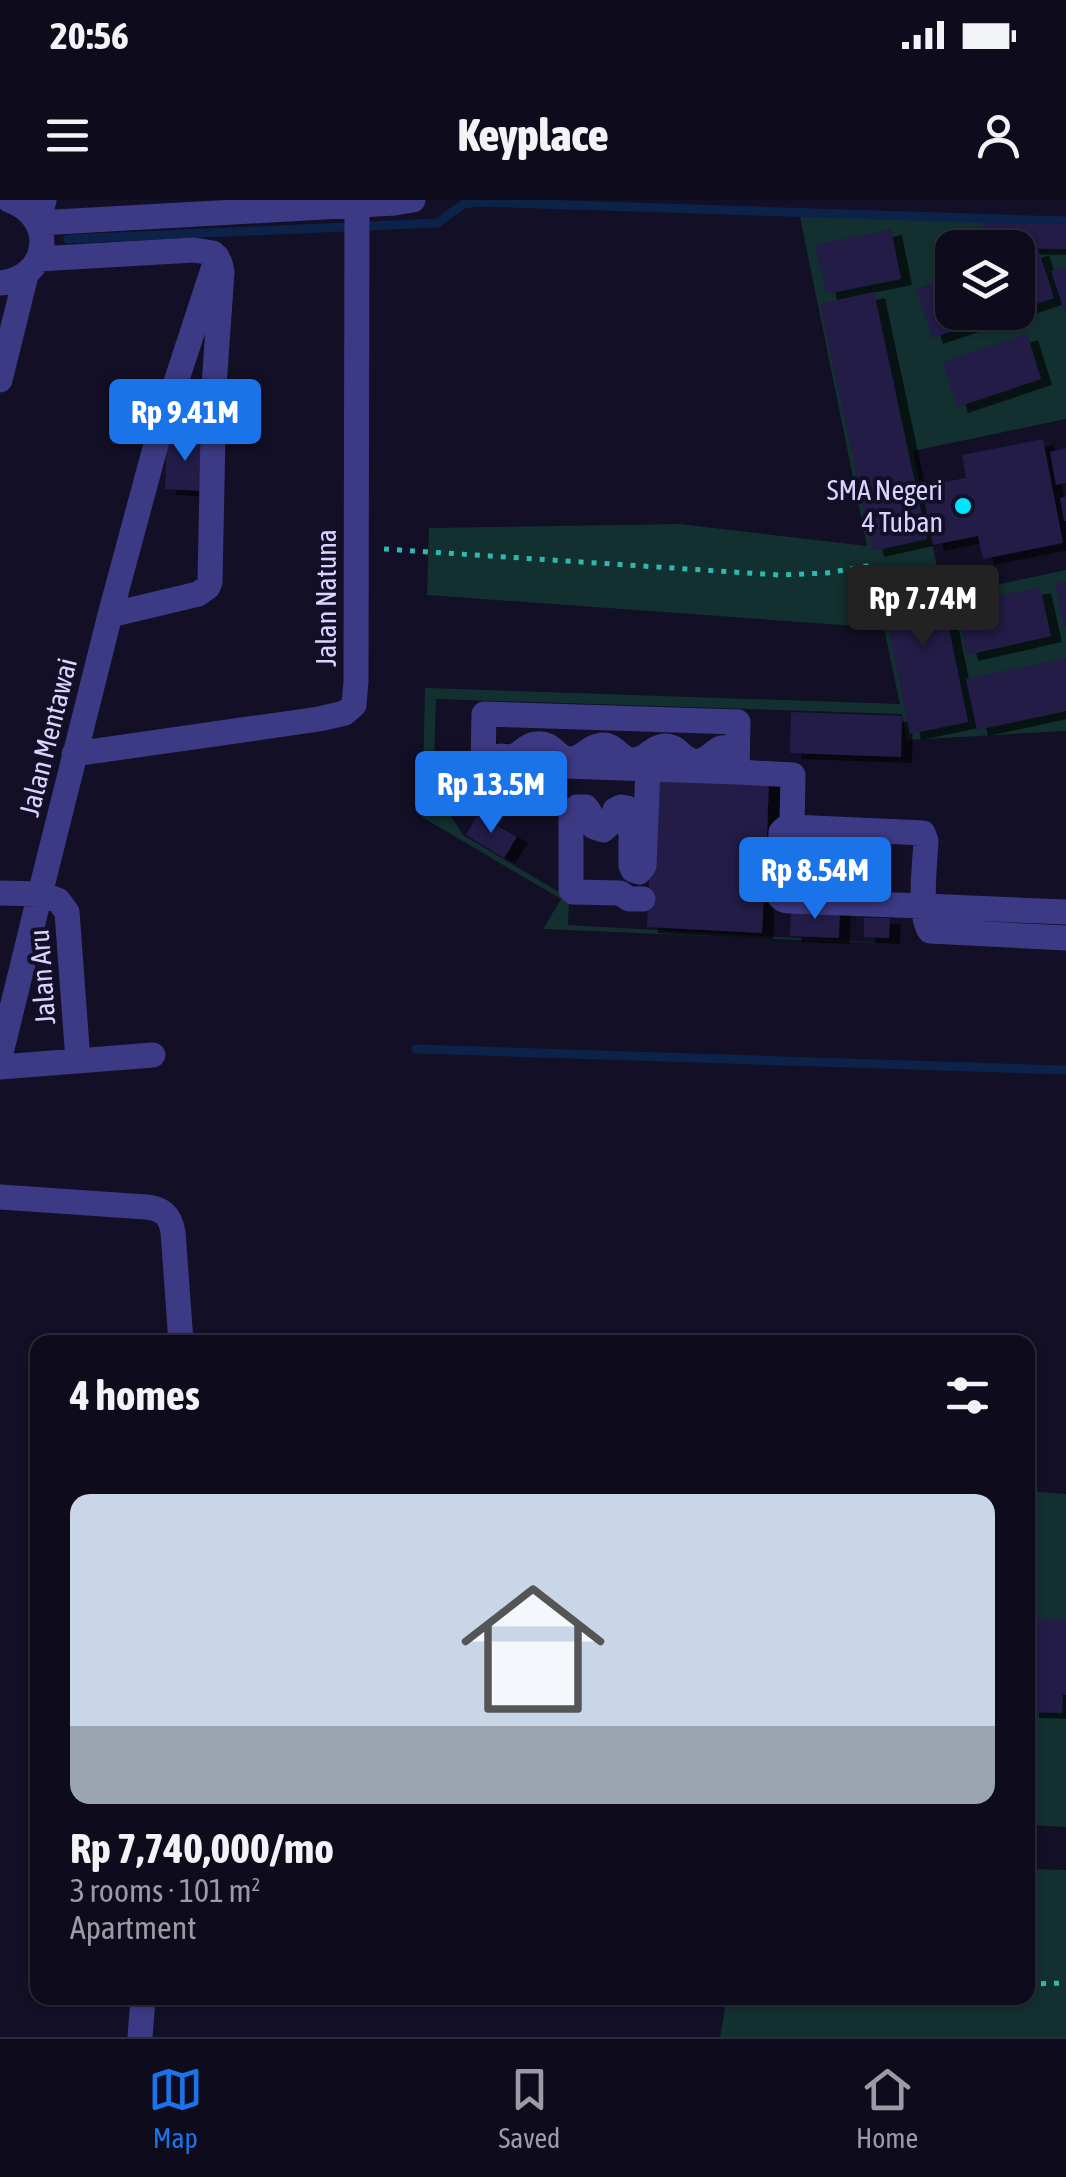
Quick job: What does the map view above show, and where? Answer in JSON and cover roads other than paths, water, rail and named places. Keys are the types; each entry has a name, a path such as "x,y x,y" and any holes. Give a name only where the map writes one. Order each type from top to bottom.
{"street":[{"path":"9,200 31,212 330,204 358,221 413,200"},
{"path":"0,380 32,267 42,247 41,212"},
{"name":"Jalan Natuna","path":"74,754 319,719 350,710 355,698 358,221"},
{"path":"0,283 15,280 32,267 194,250 213,253 222,272 214,386 210,582 198,594 110,614"},
{"name":"Jalan Mentawai","path":"40,894 158,437 217,257"},
{"path":"484,730 547,716 662,719 737,744 793,775 792,827"},
{"path":"484,730 737,744"},
{"path":"484,730 483,763 648,769 737,744"},
{"path":"635,893 570,890 571,816 576,807 586,808 594,827 603,830 609,826 614,810 627,808 631,814 631,866 634,871 641,871 648,769"},
{"path":"1066,912 924,906 783,900 778,893 781,834 792,827 922,833 926,841 924,906 926,928 933,932 1066,938"},
{"path":"0,893 40,894"},
{"name":"Jalan Aru","path":"0,1057 40,894 58,900 67,912 78,1061"},
{"name":"Jalan Aru","path":"0,1067 153,1054"},
{"path":"0,1197 153,1208 167,1214 173,1232 180,1335"},
{"path":"140,2037 142,2005"}],"waterway":[{"path":"68,239 437,223 464,204 478,202 1066,221"},
{"path":"416,1049 1066,1070"}],"place":[{"name":"SMA Negeri 4 Tuban","path":"963,506"}]}
